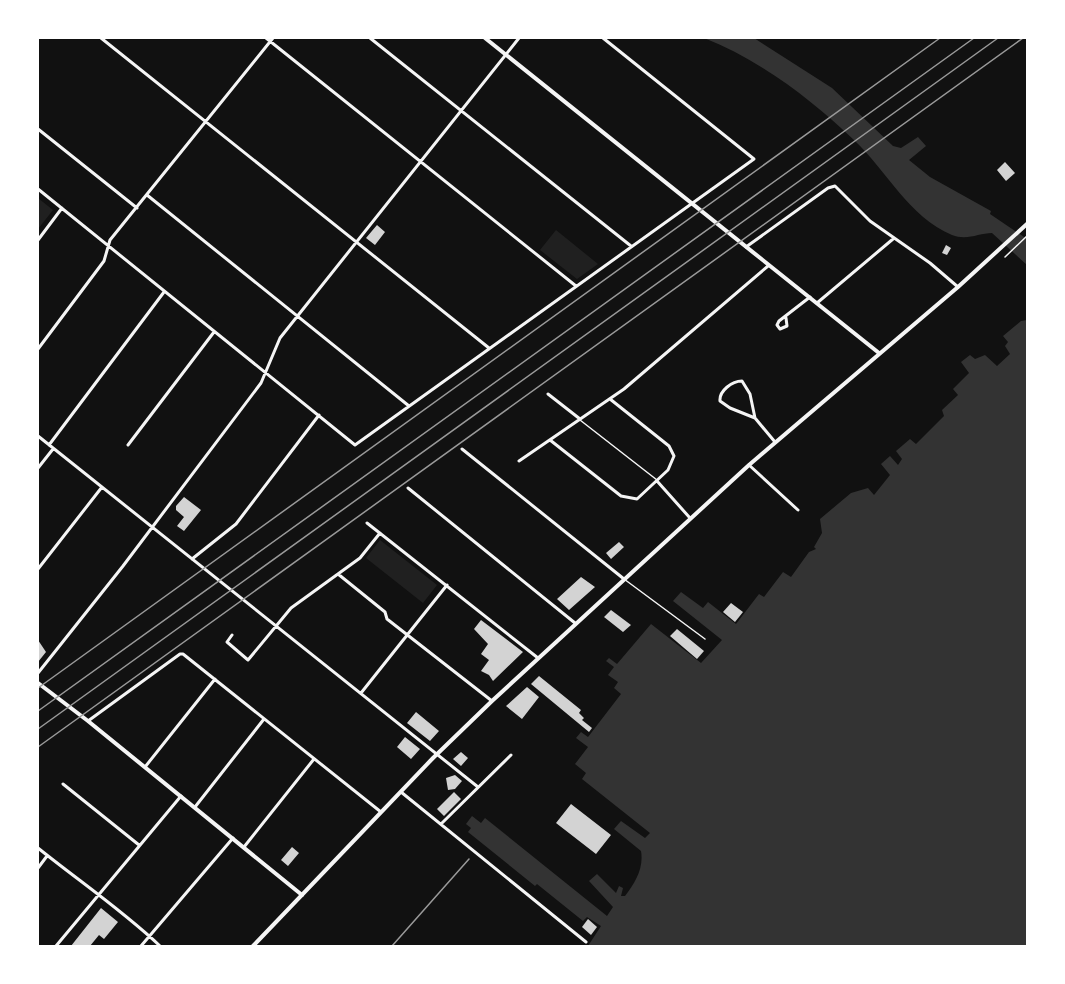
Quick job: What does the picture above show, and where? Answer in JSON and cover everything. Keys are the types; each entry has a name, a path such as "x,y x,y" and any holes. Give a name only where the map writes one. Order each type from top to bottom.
{"main road":[{"path":"485,38 879,353"},
{"path":"253,946 437,754 575,623 775,442 958,287 1027,224"},
{"path":"38,683 88,720 303,895"}],"street":[{"path":"101,38 489,348"},
{"path":"266,38 272,39 576,286"},
{"path":"370,38 631,246"},
{"path":"38,673 152,527 265,373 280,338 519,38"},
{"path":"38,189 355,445 754,159 603,38"},
{"path":"38,349 104,261 110,240 272,39"},
{"path":"38,129 137,208"},
{"path":"746,248 828,188 836,186 861,213 930,263 958,287"},
{"path":"147,195 409,406"},
{"path":"38,240 62,208"},
{"path":"817,303 894,239"},
{"path":"519,461 609,399 768,266"},
{"path":"49,445 164,292"},
{"path":"786,318 810,297"},
{"path":"128,445 214,332"},
{"path":"754,417 746,384 737,381 721,393 720,401 724,405 754,417 775,442"},
{"path":"548,394 580,419"},
{"path":"550,440 625,498 637,499 673,463 671,448 609,399"},
{"path":"192,559 236,524 318,415"},
{"path":"38,436 478,787"},
{"path":"38,468 53,449"},
{"path":"462,449 624,579"},
{"path":"749,465 798,510"},
{"path":"657,481 690,518"},
{"path":"38,570 102,488"},
{"path":"408,488 575,623"},
{"path":"367,523 538,658"},
{"path":"232,635 227,642 248,660 293,606 360,558 380,533"},
{"path":"338,574 385,612 387,619 492,701"},
{"path":"361,693 447,585"},
{"path":"88,720 183,654 381,812"},
{"path":"145,767 215,679"},
{"path":"195,807 264,719"},
{"path":"441,824 511,755"},
{"path":"244,847 314,759"},
{"path":"63,784 140,846"},
{"path":"400,792 586,942"},
{"path":"56,946 181,796"},
{"path":"141,946 233,838"},
{"path":"38,848 160,946"},
{"path":"38,868 47,856"}],"lane":[{"path":"580,419 657,481"},
{"path":"624,579 705,639"}],"path":[{"path":"1005,256 1028,235"}],"shaded area":[{"path":"704,38 754,38 832,88 893,146 901,148 918,137 926,146 909,160 930,177 991,211 990,214 1027,239 1027,265 992,233 957,237 937,227 911,205 854,140 820,110 765,69"},
{"path":"38,198 53,210 38,229"},
{"path":"556,230 598,264 577,279 540,250"},
{"path":"1027,320 1027,946 588,946 601,926 587,917 583,921 537,884 535,886 468,832 471,828 466,824 472,816 481,823 485,818 607,916 613,907 589,881 597,874 616,893 619,886 623,888 621,896 625,896 635,881 642,857 641,851 614,829 621,821 645,838 650,833 582,779 586,773 575,764 588,747 576,738 581,732 588,737 621,694 614,688 618,682 608,675 614,667 606,661 609,658 617,664 651,624 701,663 722,640 673,601 681,592 703,608 708,602 736,624 759,594 764,597 783,572 791,577 809,552 816,549 814,547 822,533 820,519 851,493 868,488 874,495 890,475 881,464 890,456 898,465 902,459 896,451 910,439 916,444 944,416 942,410 958,395 953,389 969,373 961,362 970,355 975,359 985,355 997,366 1010,354 1005,346 1008,342 1003,336 1021,321"},
{"path":"380,540 437,585 423,603 366,558"}],"building":[{"path":"1005,162 1015,173 1006,181 997,170"},
{"path":"377,225 385,232 375,245 366,238"},
{"path":"946,245 951,248 947,255 942,253"},
{"path":"184,497 201,510 184,531 177,526 184,517 176,510 176,506"},
{"path":"619,542 624,547 611,559 606,553"},
{"path":"581,577 595,587 569,610 557,599"},
{"path":"731,603 743,612 735,622 723,612"},
{"path":"611,610 631,625 623,632 604,617"},
{"path":"481,620 523,652 493,681 489,675 481,671 489,660 481,654 488,644 474,629"},
{"path":"677,629 704,651 697,659 670,636"},
{"path":"38,640 46,652 38,662"},
{"path":"539,676 581,710 579,713 584,718 582,720 592,728 589,732 531,684"},
{"path":"527,687 539,697 522,719 506,706"},
{"path":"416,712 439,731 430,741 407,723"},
{"path":"405,737 420,749 411,759 397,747"},
{"path":"461,752 468,758 461,766 453,759"},
{"path":"455,775 462,781 455,789 448,790 446,778"},
{"path":"454,792 461,799 444,816 437,809"},
{"path":"571,804 611,835 596,854 556,823"},
{"path":"292,847 299,853 288,866 281,860"},
{"path":"101,908 118,922 104,939 99,935 90,946 71,946"},
{"path":"588,919 597,927 591,935 582,927"}],"railway":[{"path":"38,688 940,38"},
{"path":"38,711 974,38"},
{"path":"38,729 998,38"},
{"path":"38,747 1023,38"},
{"path":"392,946 469,859"}]}
